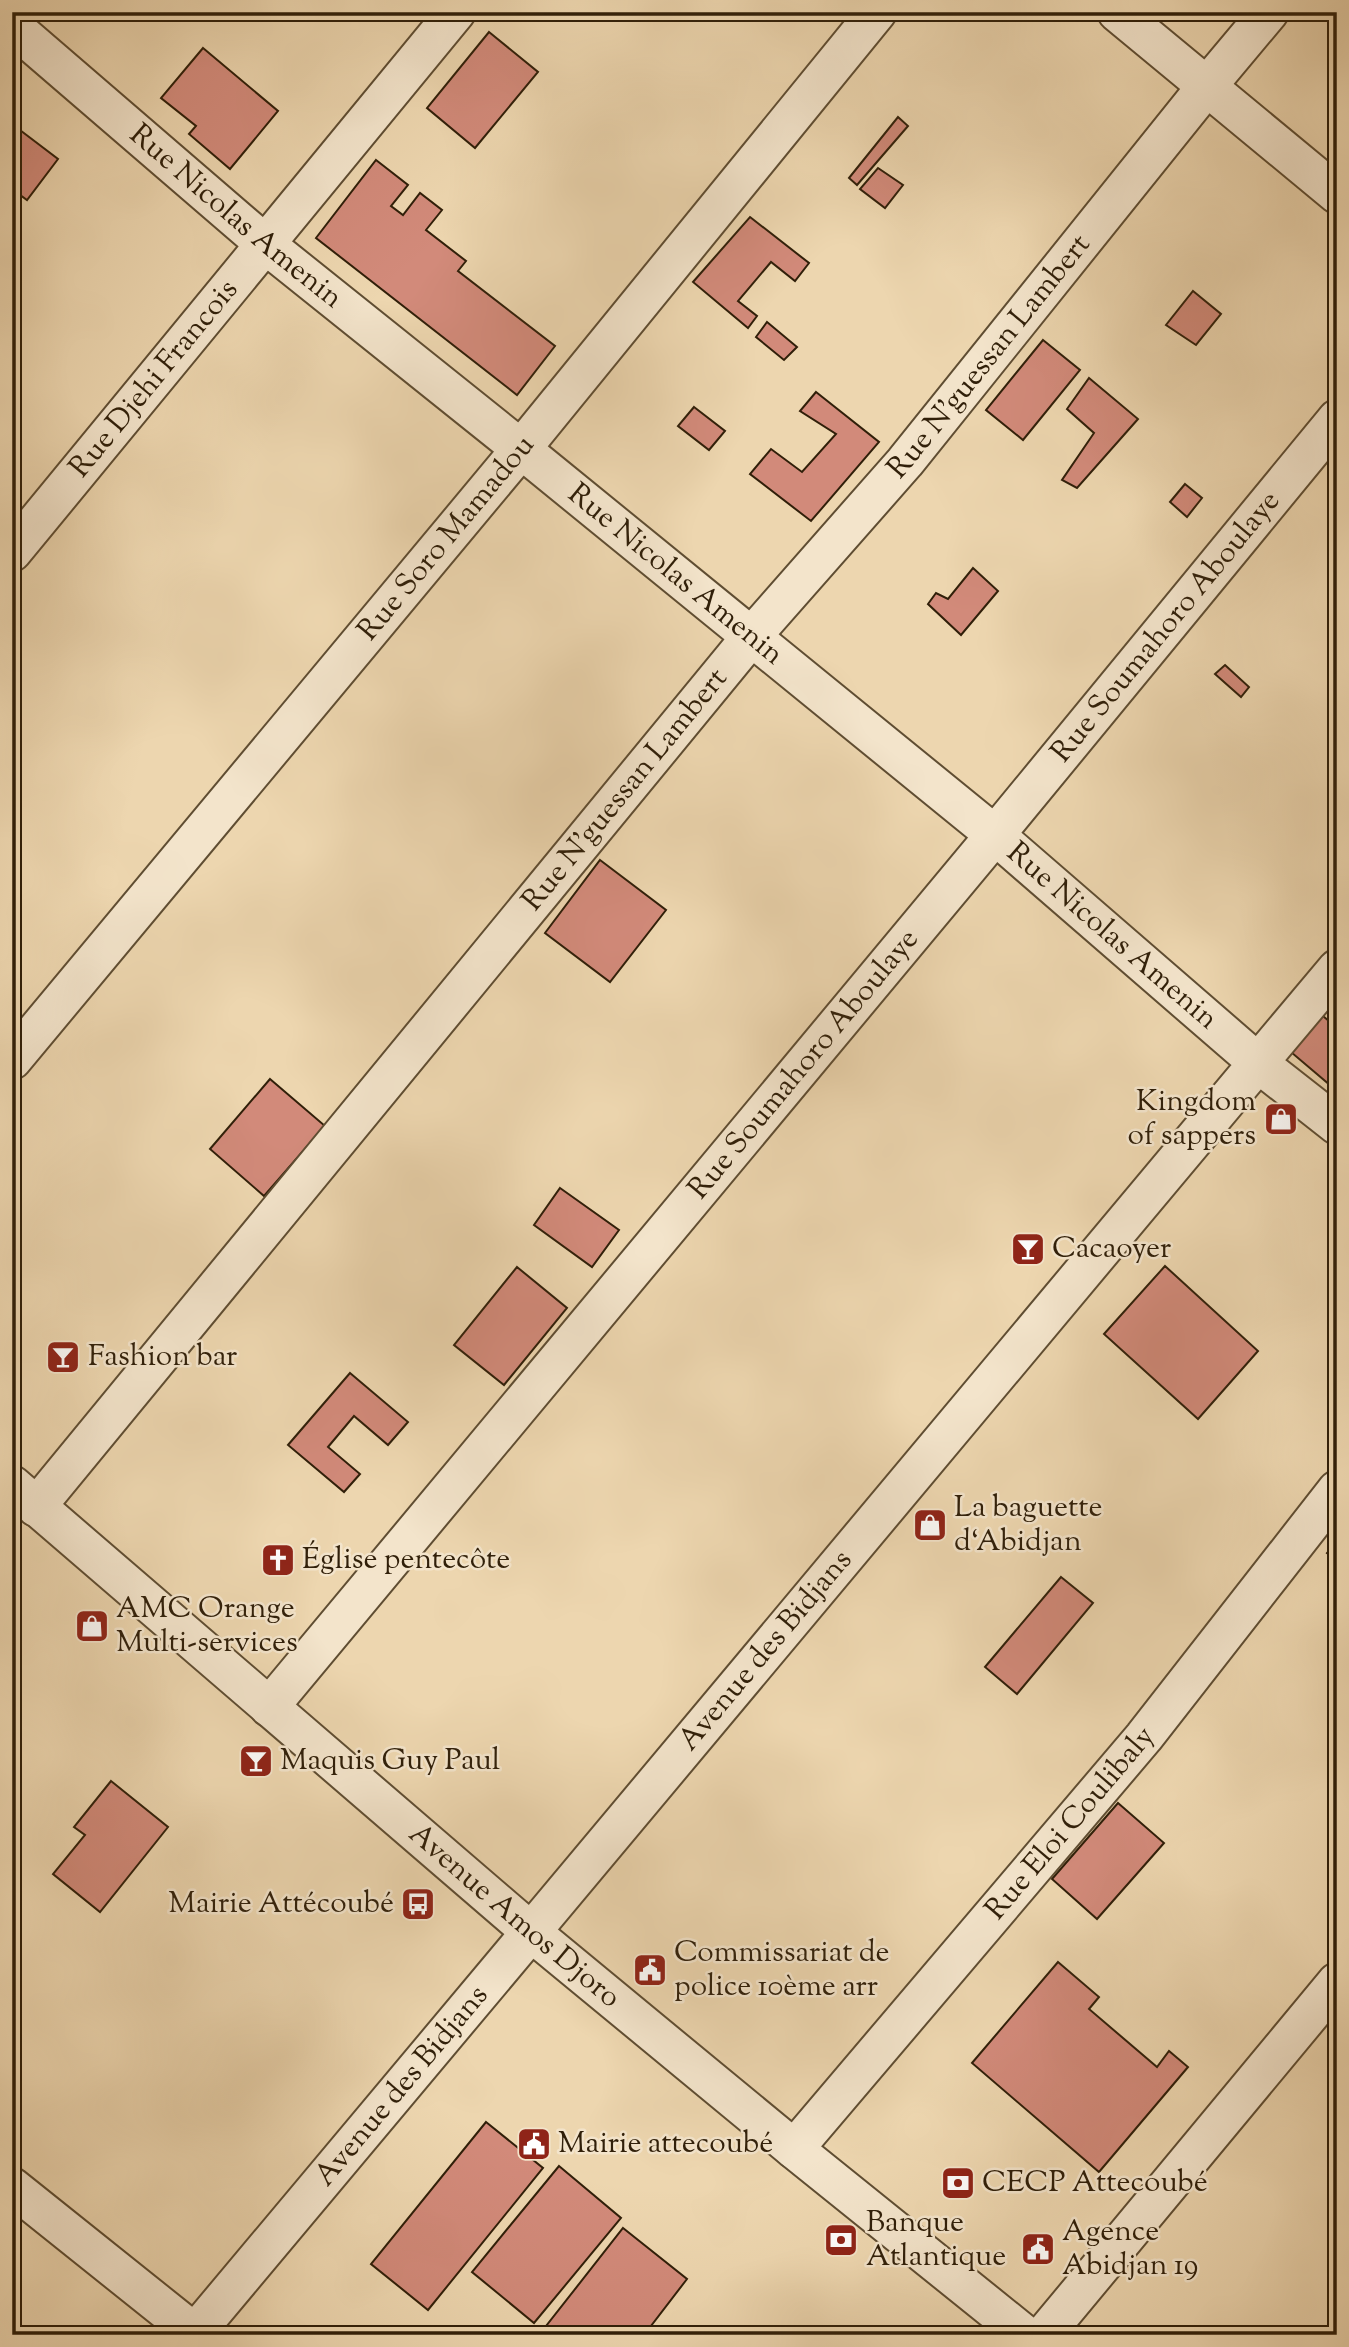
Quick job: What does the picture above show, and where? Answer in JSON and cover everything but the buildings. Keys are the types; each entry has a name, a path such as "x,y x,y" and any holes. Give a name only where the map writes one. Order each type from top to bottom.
{"street":[{"name":"Rue Djehi Francois","path":"12,552 456,12"},
{"name":"Rue Soro Mamadou","path":"12,1060 521,449 877,12"},
{"path":"1117,12 1337,194"},
{"name":"Rue N'guessan Lambert","path":"24,1496 751,637 905,462 1269,12"},
{"name":"Rue Nicolas Amenin","path":"12,26 265,244 995,835 1258,1063 1337,1125"},
{"name":"Rue Soumahoro Aboulaye","path":"269,1707 995,835 1337,419"},
{"name":"Avenue des Bidjans","path":"196,2334 1337,969"},
{"name":"Rue Eloi Coulibaly","path":"794,2149 1144,1737 1337,1490"},
{"name":"Avenue Amos Djoro","path":"24,1496 531,1932 1025,2335"},
{"path":"1044,2335 1337,1982"},
{"path":"12,2187 196,2334"}],"place":[{"name":"Kingdom of sappers","path":"1281,1119"},
{"name":"Cacaoyer","path":"1028,1249"},
{"name":"Fashion bar","path":"63,1357"},
{"name":"La baguette d‘Abidjan","path":"930,1525"},
{"name":"Église pentecôte","path":"278,1560"},
{"name":"AMC Orange Multi-services","path":"92,1626"},
{"name":"Maquis Guy Paul","path":"256,1761"},
{"name":"Mairie Attécoubé","path":"418,1904"},
{"name":"Commissariat de police 10ème arr","path":"650,1970"},
{"name":"Mairie attecoubé","path":"534,2144"},
{"name":"CECP Attecoubé","path":"958,2183"},
{"name":"Banque Atlantique","path":"841,2240"},
{"name":"Agence Abidjan 19","path":"1038,2249"}]}
